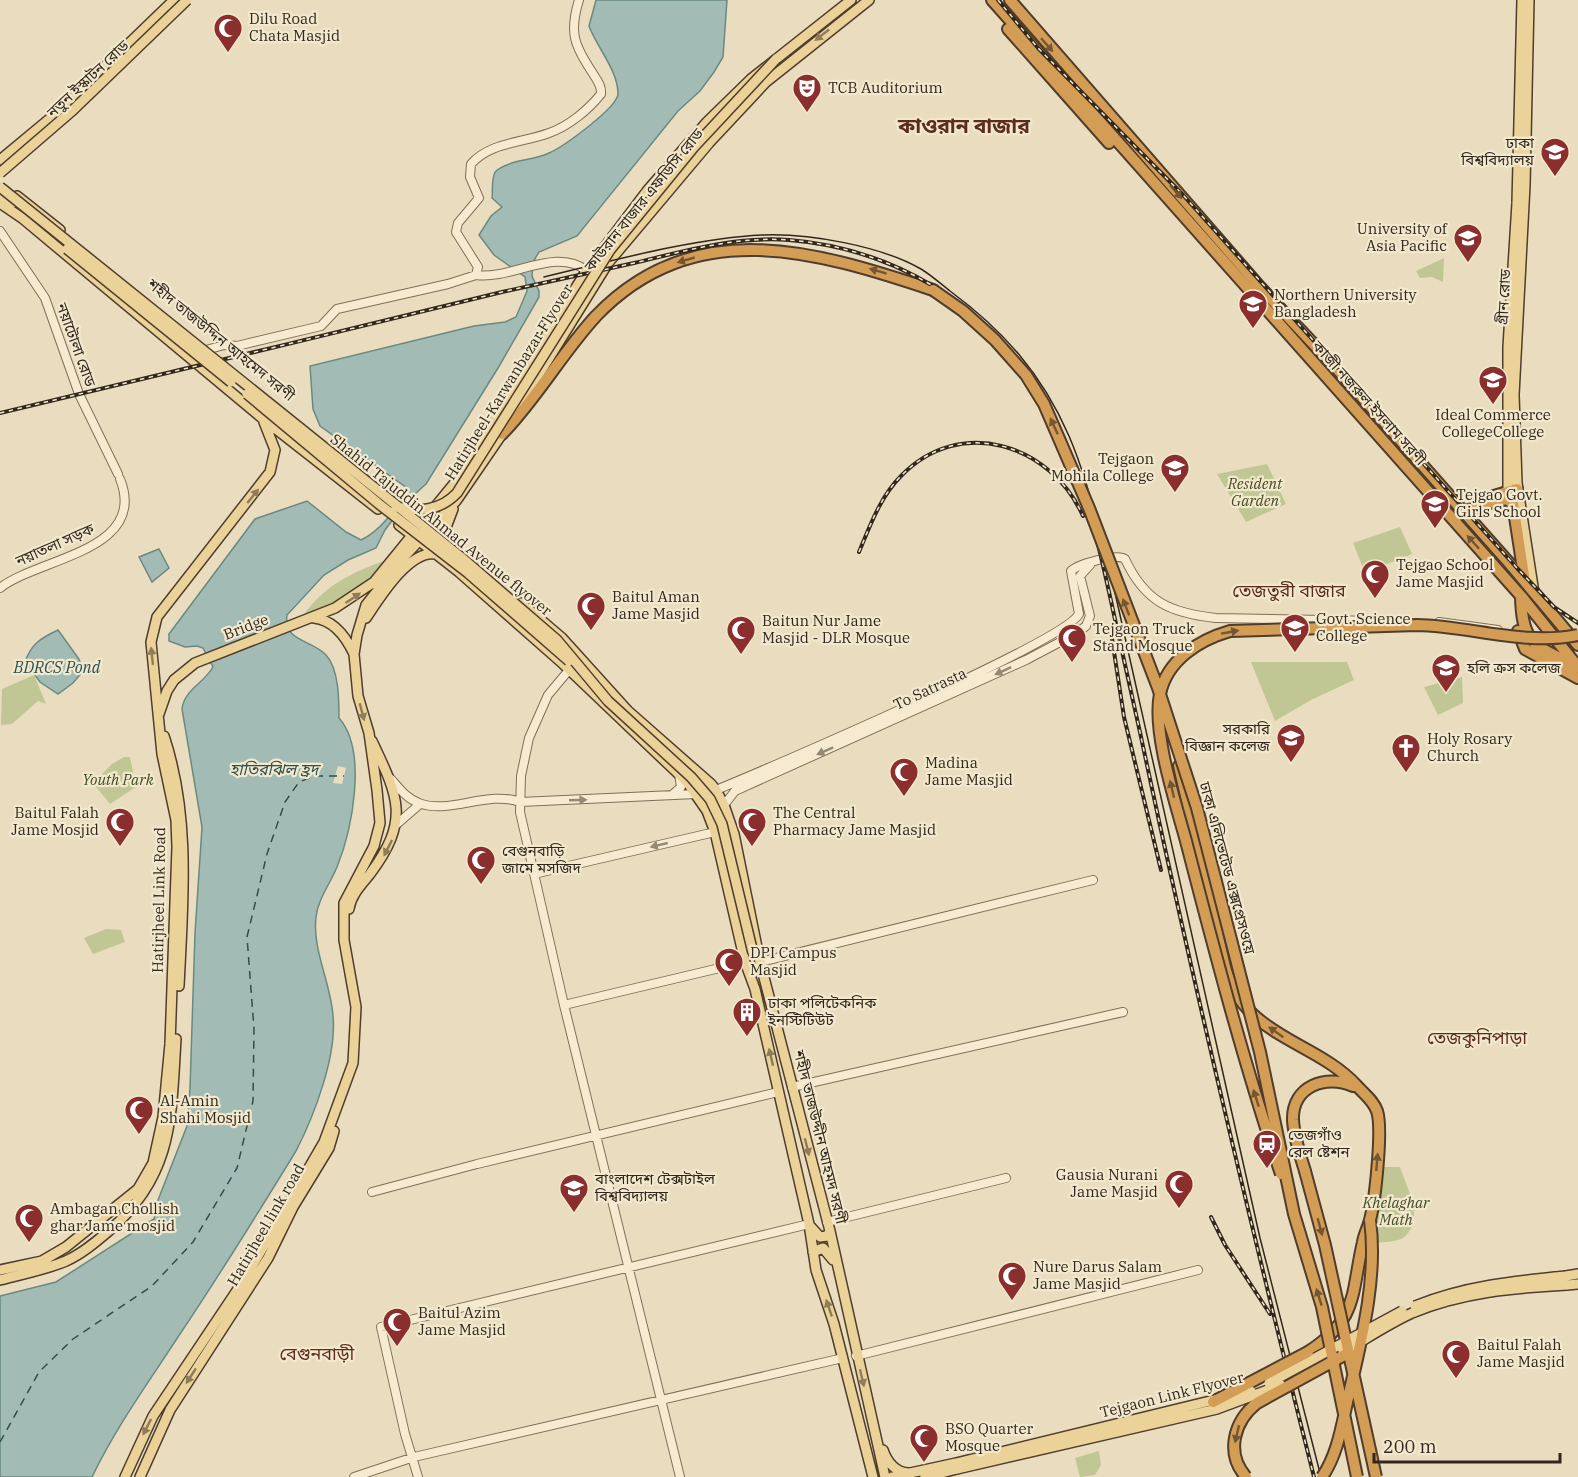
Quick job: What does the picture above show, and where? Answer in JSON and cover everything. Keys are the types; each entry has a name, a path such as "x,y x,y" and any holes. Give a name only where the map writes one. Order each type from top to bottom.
{"highway":[{"path":"984,0 1096,129 1213,255 1219,257"},
{"name":"কাজী নজরুল ইসলাম সরণী","path":"992,0 1521,596 1578,666"},
{"name":"কাজী নজরুল ইসলাম সরণী","path":"1010,0 1260,287 1338,370 1534,594 1573,632 1578,645"},
{"name":"ঢাকা এলিভেটেড এক্সপ্রেসওয়ে","path":"502,434 609,304 638,281 678,262 719,252 758,250 798,252 841,261 933,290 963,311 995,340 1026,375 1044,404 1089,508 1176,741 1197,808 1260,1052 1294,1214 1322,1307 1357,1477"},
{"path":"1462,510 1513,490"},
{"path":"1462,510 1498,500 1507,499 1513,504 1525,584"},
{"path":"1521,596 1518,638 1525,649 1578,678"},
{"path":"1521,617 1526,634 1531,640 1578,666"},
{"path":"1294,1214 1226,998 1176,805 1160,733 1158,702 1162,685 1178,660 1193,647 1208,638 1230,632 1443,625 1544,639 1573,632 1578,625"},
{"path":"1176,741 1191,825 1225,967 1234,992 1255,1017 1350,1078 1373,1103 1379,1121 1370,1220 1373,1247 1364,1324 1339,1437 1330,1464 1322,1477"},
{"path":"1359,1088 1330,1080 1313,1085 1303,1094 1294,1112 1293,1120 1330,1268 1376,1477"},
{"path":"1213,1402 1308,1352 1329,1336 1343,1321 1354,1295 1363,1242 1370,1220"},
{"path":"1246,1477 1238,1465 1234,1442 1237,1429 1246,1413 1257,1403 1348,1353 1365,1339"}],"main road":[{"name":"নতুন ইস্কাটন রোড","path":"0,160 58,111 174,0"},
{"path":"1,173 182,0"},
{"path":"1,173 73,110 187,0"},
{"name":"নতুন ইস্কাটন রোড","path":"1,173 124,66 193,0"},
{"name":"কাউরান বাজার এফডিসি রোড","path":"416,538 587,271 655,182 707,122 762,69 841,4 851,0"},
{"name":"কাউরান বাজার এফডিসি রোড","path":"426,525 456,501 502,434 608,263 709,143 766,82 869,0"},
{"name":"গ্রীন রোড","path":"1522,0 1517,203 1508,347 1513,490 1534,594"},
{"name":"গ্রীন রোড","path":"1513,490 1514,395 1525,185 1529,0"},
{"path":"762,69 766,62 841,4 847,17"},
{"path":"117,56 124,66"},
{"name":"Hatirjheel-Karwanbazar Flyover","path":"396,504 417,510 437,507 457,493 610,250 679,164 776,59"},
{"path":"1,173 3,180 1,188"},
{"name":"Shahid Tajuddin Ahmad Avenue flyover","path":"1,188 12,203 379,507 468,573 560,652 589,687"},
{"name":"Shahid Tajuddin Ahmad Avenue flyover","path":"1,188 396,504 557,640 608,701 706,793 722,824 753,953 760,962"},
{"name":"শহীদ তাজউদ্দিন আহমেদ সরণী","path":"1,188 112,272 396,504 442,538 562,638 621,705 701,776"},
{"path":"0,201 12,203"},
{"path":"0,201 261,418 379,507 436,554 589,687"},
{"path":"102,285 112,272"},
{"path":"191,358 205,348"},
{"name":"Hatirjheel Link Road","path":"0,1270 33,1263 59,1252 138,1189 153,1163 165,1095 172,1009 177,847 176,820 162,754 151,642 153,626 172,596 270,472 275,450 261,418"},
{"path":"396,504 424,507 445,495"},
{"path":"442,538 456,501"},
{"path":"312,618 345,603 369,586 416,538"},
{"name":"Hatirjheel Link Road","path":"360,1004 346,931 352,900 385,855 397,824 391,779 369,733 358,696 354,654 366,605 416,538"},
{"path":"360,626 411,561 422,556 436,554"},
{"name":"Hatirjheel Link Road","path":"312,618 326,620 336,628 354,654"},
{"name":"Bridge","path":"159,714 163,697 174,680 202,659 312,618"},
{"name":"শহীদ তাজউদ্দীন আহমদ সরণী","path":"589,687 689,785 705,808 714,828 745,962 756,989 809,1224 816,1270 843,1359 873,1477"},
{"path":"0,1280 56,1265 83,1251 119,1222 142,1199 159,1165 169,1128 184,857 183,820 176,782 160,725"},
{"name":"Hatirjheel Link Road","path":"125,1477 153,1416 260,1254 327,1134 353,1063 356,1035 355,998 344,903 374,846 380,823 369,733"},
{"path":"689,785 701,776"},
{"name":"শহীদ তাজউদ্দীন আহমদ সরণী","path":"701,776 716,790 734,834 760,962 828,1227 885,1477"},
{"path":"696,794 716,790"},
{"path":"705,808 706,797 716,790"},
{"path":"714,828 724,805"},
{"name":"Hatirjheel link road","path":"140,1477 170,1410 268,1258 293,1207 329,1148 357,1063 360,1004"},
{"path":"56,1265 131,1200 138,1189"},
{"path":"809,1224 820,1237 827,1236 828,1227"},
{"path":"813,1252 823,1248 835,1263"},
{"path":"1566,1281 1578,1274"},
{"path":"1566,1281 1578,1284"},
{"name":"Tejgaon Link Flyover","path":"957,1466 1247,1393 1276,1380 1390,1317 1438,1296 1503,1282 1566,1281"},
{"name":"Tejgaon Link Flyover","path":"892,1477 957,1466 1238,1402 1310,1371 1410,1314 1456,1298 1566,1281"},
{"path":"872,1421 877,1426 889,1463 909,1473"},
{"path":"868,1477 870,1466"},
{"path":"925,1477 957,1466"}],"street":[{"path":"476,274 478,267 456,232 458,223 479,198 470,177 471,164 480,156 502,146 542,136 565,126 601,94 600,85 582,57 573,34 579,0"},
{"name":"নয়াটোলা রোড","path":"0,231 45,298 79,394 124,490"},
{"path":"205,348 224,345 237,346 321,326 337,309 448,284 476,274 511,272 566,262 587,271"},
{"name":"নয়াতলা সড়ক","path":"0,588 33,569 89,548 113,531 124,507 124,490"},
{"path":"716,790 1022,651 1075,620 1079,607 1070,574 1075,568 1120,556 1125,559 1139,585 1151,597 1166,606 1190,614 1239,619 1451,622 1504,631 1518,638"},
{"path":"1075,620 1082,629 1089,621 1090,612 1080,576 1091,564"},
{"name":"To Satrasta","path":"724,805 735,791 1026,660 1082,629"},
{"path":"1022,651 1026,660"},
{"path":"568,670 541,708 525,751 520,784 522,825 680,1477"},
{"path":"890,712 894,721"},
{"path":"667,797 681,787 678,773"},
{"path":"391,779 410,799 420,804 444,805 505,799 520,802 667,797 696,794"},
{"path":"505,799 514,794 520,784"},
{"path":"397,824 420,804"},
{"path":"534,874 701,835 714,828"},
{"path":"760,962 1093,880"},
{"path":"564,1005 745,962"},
{"path":"792,1087 1123,1012"},
{"path":"372,1192 477,1164 598,1137 778,1092"},
{"path":"828,1227 1006,1178"},
{"path":"418,1477 414,1457 405,1434 381,1327 809,1224"},
{"path":"856,1356 1198,1270"},
{"path":"354,1477 414,1457 843,1359"}],"green space":[{"path":"1444,258 1443,282 1432,277 1420,278 1416,271"},
{"name":"Resident Garden","path":"1267,464 1286,504 1246,522 1217,474"},
{"path":"1400,527 1412,554 1365,573 1353,543"},
{"path":"387,560 369,579 349,594 303,616 320,596 340,581"},
{"path":"1251,662 1347,662 1354,680 1311,700 1275,721"},
{"path":"34,675 46,704 38,701 12,724 1,725 2,689"},
{"path":"1462,677 1463,703 1438,715 1424,687"},
{"name":"Youth Park","path":"124,757 130,757 136,787 110,804 93,783 112,764"},
{"path":"106,929 121,930 125,942 93,954 84,938"},
{"name":"Khelaghar Math","path":"1381,1167 1400,1167 1413,1204 1414,1214 1410,1231 1403,1238 1375,1243"},
{"path":"1099,1451 1101,1465 1095,1475 1080,1477 1075,1458"}],"water":[{"name":"হাতিরঝিল হ্রদ","path":"596,0 727,0 723,57 700,91 678,111 577,236 539,252 533,262 532,276 539,291 539,297 426,484 406,502 385,530 376,548 348,560 324,575 287,615 289,630 299,639 326,655 334,668 339,718 348,732 355,770 348,833 337,867 322,898 316,917 319,954 332,1004 333,1032 328,1067 310,1121 296,1151 122,1423 92,1477 0,1477 0,1296 56,1282 154,1219 158,1200 187,1126 202,827 182,709 186,697 213,667 203,648 185,647 169,641 169,634 255,519 307,501 346,532 361,540 382,525 399,503 407,488 320,426 313,409 310,366 474,326 505,322 516,317 527,291 525,277 494,255 479,235 491,216 502,207 492,198 493,176 496,171 508,164 543,156 556,149 599,117 615,100 618,94 615,76 589,26"},
{"path":"159,549 169,568 152,582 139,557"},
{"name":"BDRCS Pond","path":"58,630 79,659 83,671 73,683 58,694 40,682 25,662 37,642"}],"pier":[{"path":"338,766 346,768 342,784 333,783"}],"ferry route":[{"path":"0,1442 39,1372 73,1339 152,1286 193,1242 237,1168 253,1101 254,1029 247,937 267,854 285,802 299,782 315,776 344,776"}],"tram line":[{"path":"544,277 653,251 736,237 801,236 866,248 921,269 970,306 1020,355 1047,393 1069,436 1081,468 1109,566 1260,1238 1321,1477"}],"railway":[{"path":"998,0 1038,48 1184,196 1517,568 1554,607 1578,623"},
{"path":"0,413 502,292 730,242 789,240 827,245 864,255 899,268 932,285 963,306 992,331 1017,359 1039,390 1067,445 1096,534 1215,1068 1314,1477"},
{"path":"859,552 876,512 894,484 924,457 950,446 976,443 1002,446 1027,456 1049,471 1068,491 1083,516"},
{"path":"1111,632 1124,717 1161,870"},
{"path":"1211,1217 1225,1245 1270,1314"}],"place":[{"name":"Dilu Road Chata Masjid","path":"228,54"},
{"name":"TCB Auditorium","path":"807,114"},
{"name":"ঢাকা বিশ্ববিদ্যালয়","path":"1555,178"},
{"name":"University of Asia Pacific","path":"1468,264"},
{"name":"Northern University Bangladesh","path":"1253,330"},
{"name":"Ideal Commerce CollegeCollege","path":"1493,406"},
{"name":"Tejgaon Mohila College","path":"1175,494"},
{"name":"Tejgao Govt. Girls School","path":"1435,530"},
{"name":"Tejgao School Jame Masjid","path":"1375,600"},
{"name":"Baitul Aman Jame Masjid","path":"591,632"},
{"name":"Govt. Science College","path":"1295,654"},
{"name":"Baitun Nur Jame Masjid - DLR Mosque","path":"741,656"},
{"name":"Tejgaon Truck Stand Mosque","path":"1072,664"},
{"name":"হলি ক্রস কলেজ","path":"1446,694"},
{"name":"সরকারি বিজ্ঞান কলেজ","path":"1291,764"},
{"name":"Holy Rosary Church","path":"1406,774"},
{"name":"Madina Jame Masjid","path":"904,798"},
{"name":"Baitul Falah Jame Mosjid","path":"120,848"},
{"name":"The Central Pharmacy Jame Masjid","path":"752,848"},
{"name":"বেগুনবাড়ি জামে মসজিদ","path":"481,886"},
{"name":"DPI Campus Masjid","path":"729,988"},
{"name":"ঢাকা পলিটেকনিক ইনস্টিটিউট","path":"747,1038"},
{"name":"Al-Amin Shahi Mosjid","path":"139,1136"},
{"name":"তেজগাঁও রেল ষ্টেশন","path":"1267,1170"},
{"name":"Gausia Nurani Jame Masjid","path":"1179,1210"},
{"name":"বাংলাদেশ টেক্সটাইল বিশ্ববিদ্যালয়","path":"574,1214"},
{"name":"Ambagan Chollish ghar Jame mosjid","path":"29,1244"},
{"name":"Nure Darus Salam Jame Masjid","path":"1012,1302"},
{"name":"Baitul Azim Jame Masjid","path":"397,1348"},
{"name":"Baitul Falah Jame Masjid","path":"1456,1380"},
{"name":"BSO Quarter Mosque","path":"924,1464"}],"district":[{"name":"কাওরান বাজার","path":"964,126"},
{"name":"তেজতুরী বাজার","path":"1289,591"},
{"name":"তেজকুনিপাড়া","path":"1477,1038"},
{"name":"বেগুনবাড়ী","path":"317,1354"}]}
